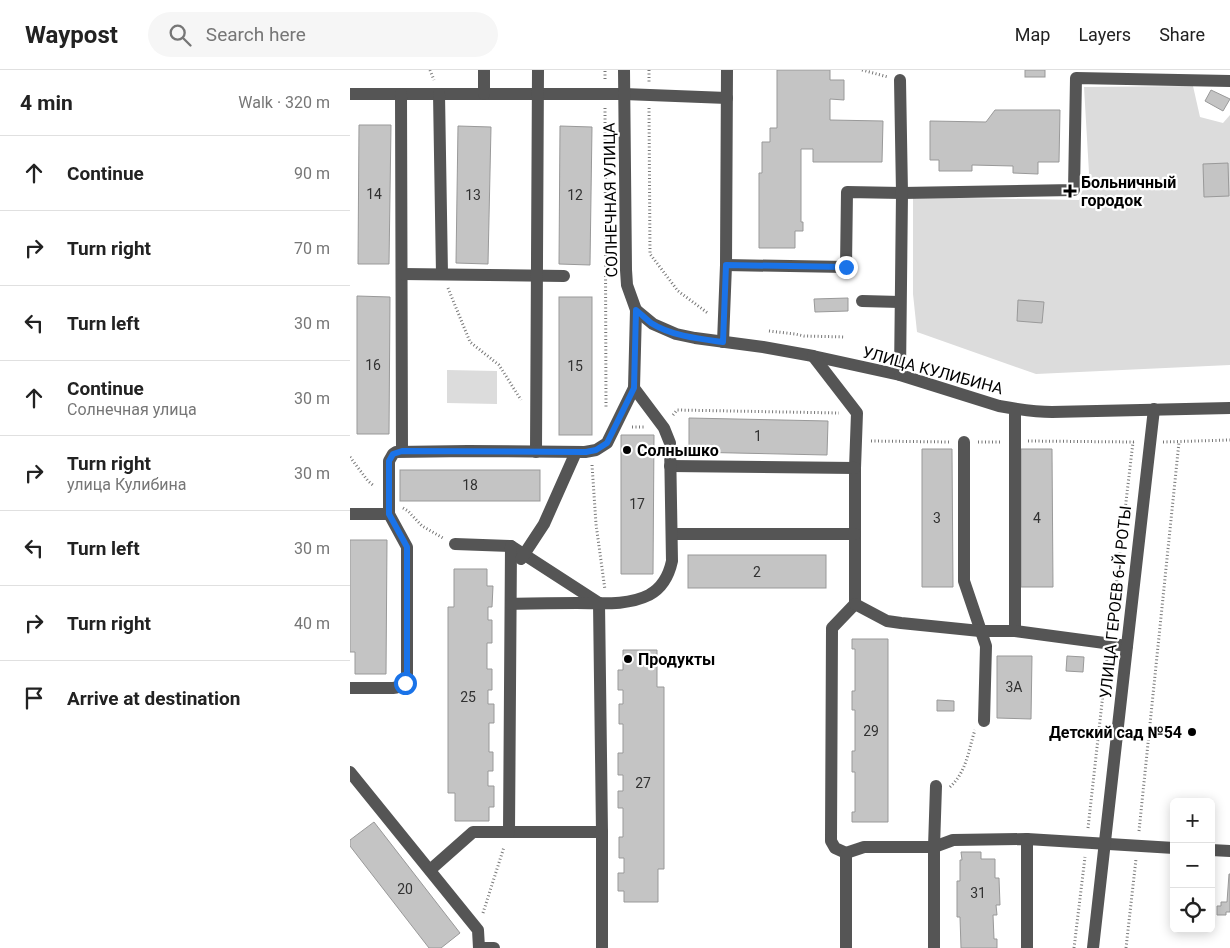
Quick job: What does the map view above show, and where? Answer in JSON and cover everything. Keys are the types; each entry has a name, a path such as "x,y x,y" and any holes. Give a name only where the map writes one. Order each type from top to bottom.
{"street":[{"path":"484,70 484,94"},
{"path":"536,452 538,70"},
{"name":"СОЛНЕЧНАЯ УЛИЦА","path":"624,70 626,270 627,285 636,310 634,388"},
{"path":"723,342 726,265 727,70"},
{"path":"726,265 846,267 847,192 1074,190 1076,78 1230,81"},
{"path":"900,80 902,193 900,375"},
{"path":"350,94 624,94 727,98"},
{"path":"401,94 402,451"},
{"path":"439,94 442,274"},
{"path":"402,274 564,276"},
{"path":"862,301 900,302"},
{"name":"УЛИЦА КУЛИБИНА","path":"636,310 653,324 676,334 813,356 900,375 999,406 1015,409 1052,412 1230,408"},
{"path":"813,356 857,413 855,604 832,628 831,841 835,848 846,853 864,847 934,847 952,840 1026,838 1170,848"},
{"path":"350,688 400,687 405,683 407,676 407,547 389,514 389,461 393,454 402,451 586,452 596,450 607,443 634,388 664,428 670,443 672,561 666,578 659,588 649,595 632,600 603,603 511,604"},
{"path":"1015,409 1015,631"},
{"name":"УЛИЦА ГЕРОЕВ 6-Й РОТЫ","path":"1093,948 1154,409"},
{"path":"964,442 964,581 986,646 984,721"},
{"path":"511,574 544,524 576,452"},
{"path":"670,466 855,468"},
{"path":"350,514 389,514"},
{"path":"672,534 855,534"},
{"path":"455,544 511,546 603,603"},
{"path":"509,832 511,546"},
{"path":"602,948 603,603"},
{"path":"855,604 887,621 980,631 1015,631 1127,646"},
{"path":"350,772 478,930 479,948 494,948"},
{"path":"934,948 936,786"},
{"path":"430,870 473,832 602,832"},
{"path":"1026,838 1027,948"},
{"path":"1215,850 1230,851"},
{"path":"846,853 846,948"}],"path":[{"path":"605,70 607,427 664,428 676,410 857,413"},
{"path":"649,70 650,254 678,291 724,325"},
{"path":"862,70 900,80"},
{"path":"442,274 470,342 499,365 537,424"},
{"path":"768,331 804,336 845,337"},
{"path":"856,441 1179,442 1230,440"},
{"path":"1074,948 1133,442"},
{"path":"1126,948 1179,442"},
{"path":"591,451 603,603"},
{"path":"936,801 956,782 964,768 974,730 984,721"},
{"path":"478,930 509,832"}],"shaded area":[{"name":"Больничный городок","path":"1193,86 1200,117 1223,123 1230,115 1230,365 1036,374 917,332 913,294 913,197 1079,200 1089,173 1084,87"},
{"path":"447,370 497,371 497,404 447,403"}],"building":[{"path":"777,70 830,70 830,80 844,80 844,100 830,99 830,120 883,121 882,162 813,162 813,149 801,149 801,222 803,222 803,231 795,231 795,248 759,248 759,173 762,173 762,142 770,142 770,128 777,128"},
{"path":"1025,70 1045,70 1045,77 1025,77"},
{"path":"1211,90 1230,99 1223,111 1205,101"},
{"path":"995,110 1060,110 1059,162 1038,162 1038,174 1013,173 1013,166 972,165 972,171 939,171 939,160 930,160 930,121 986,122"},
{"path":"359,125 391,125 389,264 358,264"},
{"path":"458,126 491,127 488,264 456,263"},
{"path":"560,126 592,127 590,265 559,264"},
{"path":"1228,163 1229,196 1204,197 1203,164"},
{"path":"357,296 390,297 389,434 357,434"},
{"path":"559,297 592,297 592,435 559,435"},
{"path":"848,298 848,311 815,312 814,299"},
{"path":"1018,300 1044,302 1042,323 1017,321"},
{"path":"689,418 828,421 827,455 689,452"},
{"path":"621,435 654,435 653,574 621,574"},
{"path":"922,449 952,449 953,587 922,587"},
{"path":"1021,449 1052,449 1053,587 1021,587"},
{"path":"400,470 540,470 540,501 400,501"},
{"path":"350,540 387,540 386,674 355,674 355,652 350,652"},
{"path":"688,555 826,555 826,588 688,588"},
{"path":"454,569 487,569 487,586 493,586 492,607 488,607 488,620 492,620 492,643 487,643 487,669 492,669 492,690 488,690 488,704 494,704 494,723 489,723 489,752 493,752 493,771 488,771 488,786 494,786 494,807 489,807 489,821 455,821 455,793 448,793 448,607 454,607"},
{"path":"852,639 888,639 888,822 852,822 852,812 855,812 855,772 852,772 852,751 855,751 855,710 852,710 852,691 855,691 855,649 852,649"},
{"path":"623,650 657,650 657,687 664,687 664,869 658,869 658,902 624,902 624,891 618,891 618,873 624,873 624,858 619,858 619,837 623,837 623,808 618,808 618,791 623,791 623,775 618,775 618,753 623,753 623,724 619,724 619,704 623,704 623,690 618,690 618,670 623,670"},
{"path":"997,656 1032,656 1031,719 997,718"},
{"path":"1067,656 1084,657 1083,672 1066,671"},
{"path":"937,700 954,701 954,711 937,711"},
{"path":"374,822 460,933 441,948 429,948 350,846 350,840"},
{"path":"961,852 981,852 981,859 995,859 995,878 999,878 1000,905 996,905 997,915 993,915 994,939 997,939 997,948 961,948 960,917 957,917 957,881 960,881"},
{"path":"1229,874 1230,912 1226,912 1226,915 1217,915 1217,906 1221,906 1221,902 1227,902"}],"place":[{"name":"Больничный городок","path":"1070,191"},
{"name":"Солнышко","path":"627,450"},
{"name":"Продукты","path":"628,659"},
{"name":"Детский сад №54","path":"1192,732"}],"route":[{"path":"405,683 407,676 407,547 389,514 389,461 393,454 402,451 586,452 596,450 607,443 634,388 636,310 653,324 676,334 723,342 726,265 846,267"}]}
